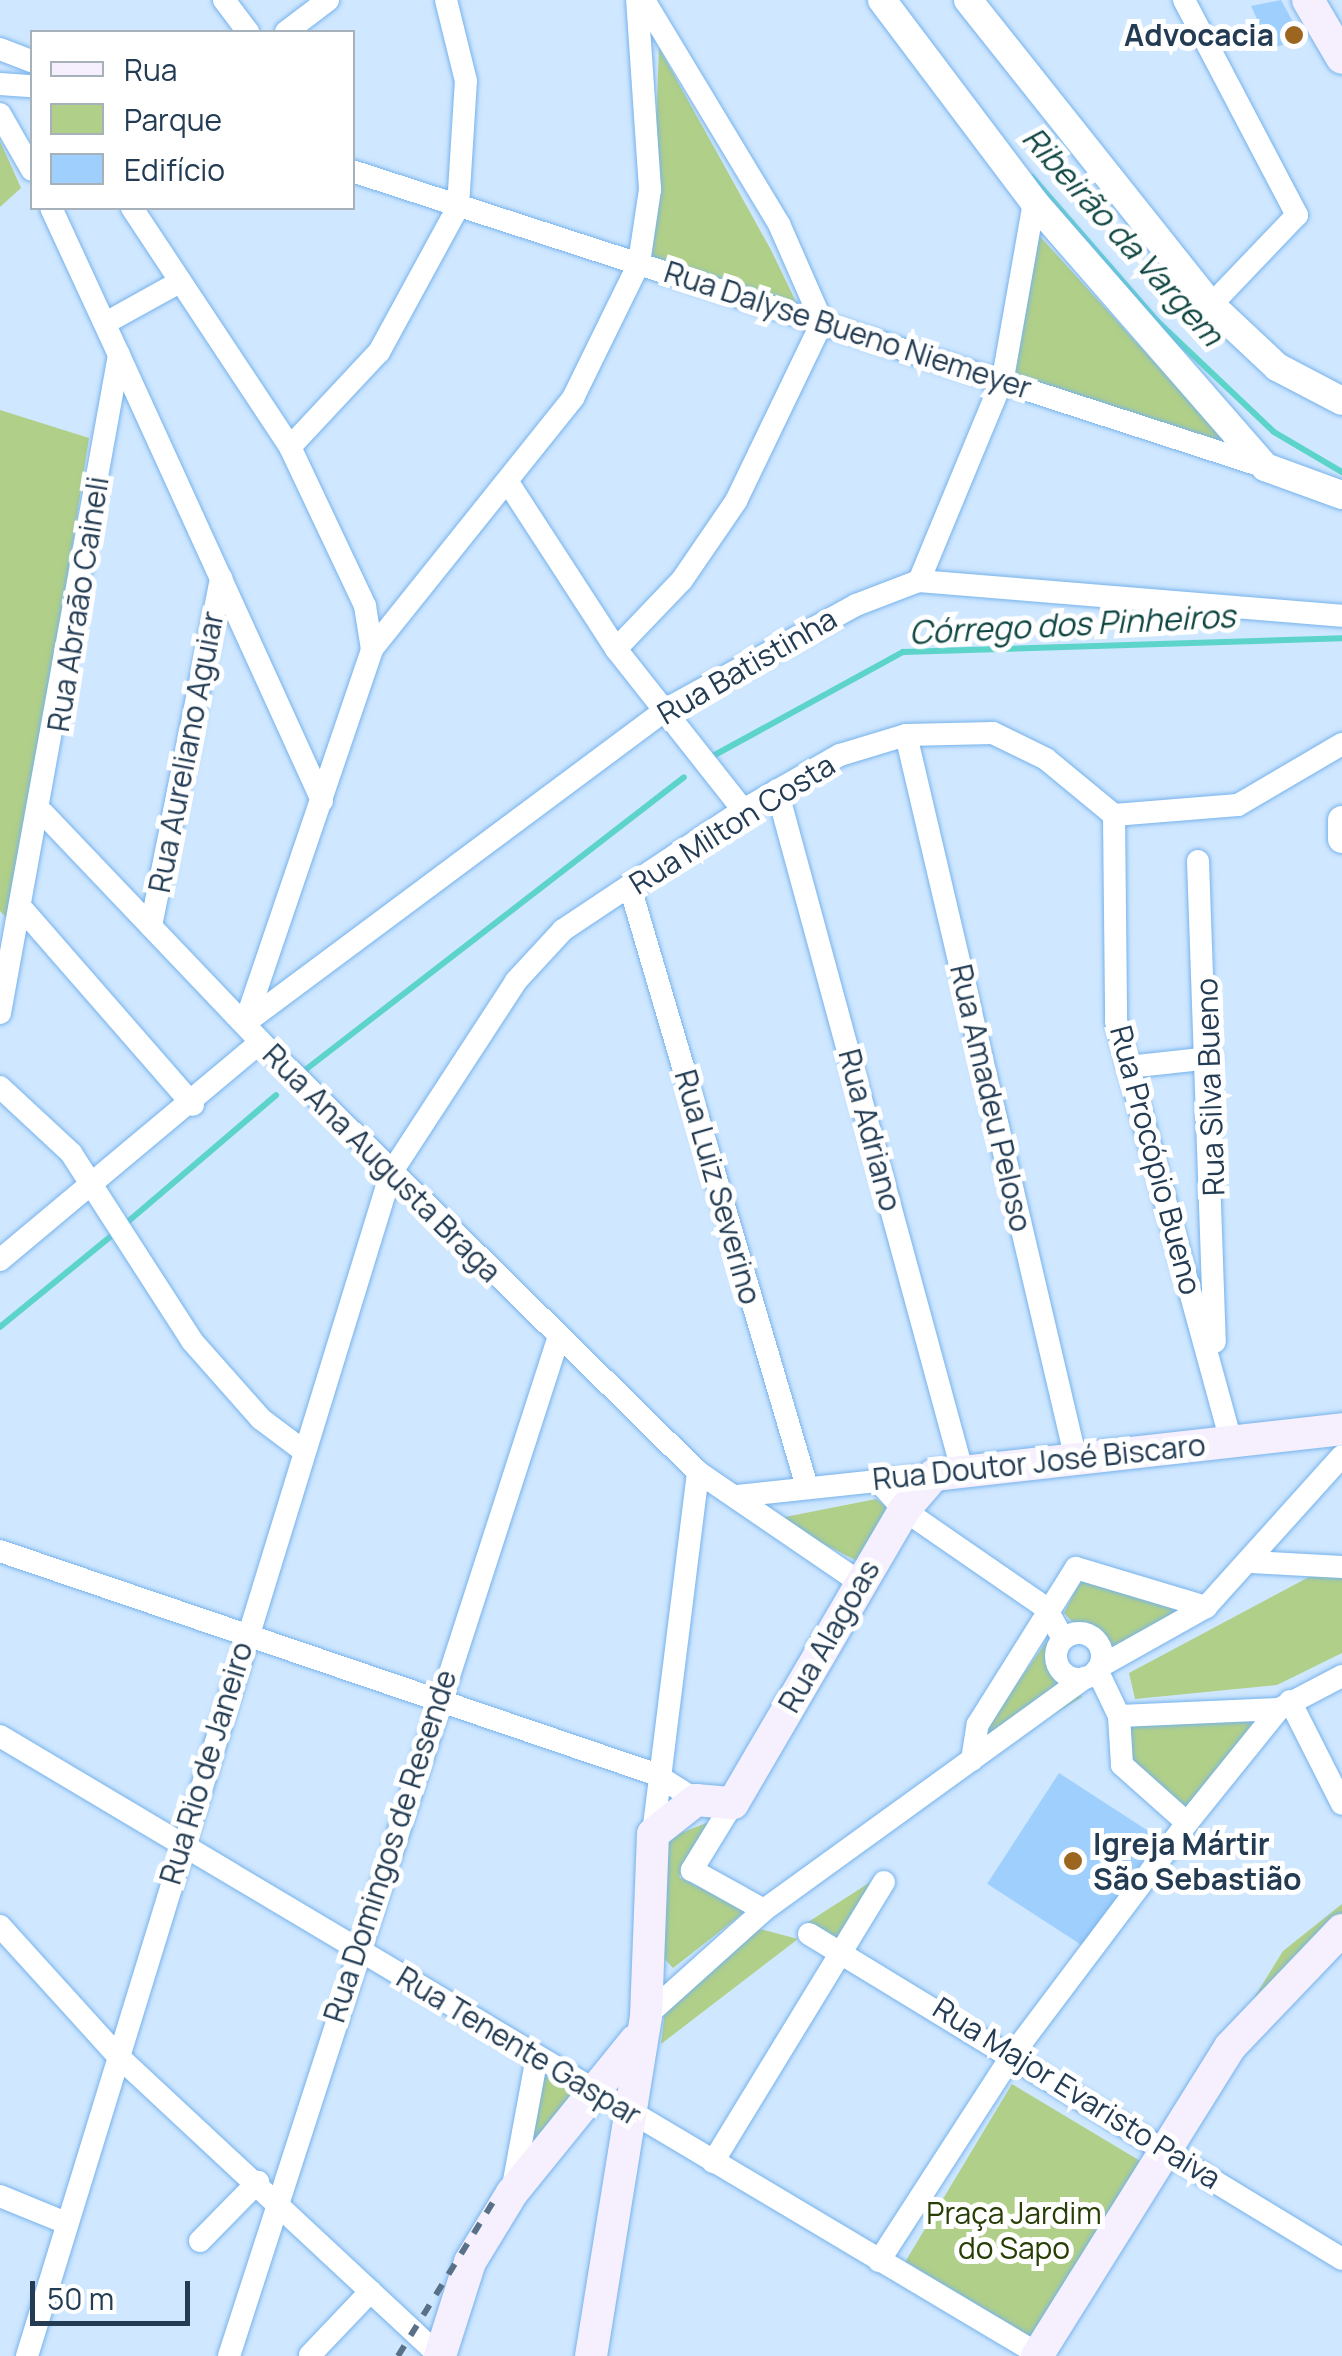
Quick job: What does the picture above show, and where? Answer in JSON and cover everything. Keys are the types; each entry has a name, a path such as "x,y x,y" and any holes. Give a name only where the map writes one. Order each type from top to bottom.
{"main road":[{"path":"1308,0 1342,58"},
{"path":"1328,0 1342,25"},
{"name":"Rua Doutor José Biscaro","path":"948,1473 1342,1429"},
{"name":"Rua Alagoas","path":"733,1803 904,1510 948,1473"},
{"path":"590,2356 625,2109 644,2025 653,1834 696,1800 733,1803"},
{"path":"1038,2355 1230,2047 1342,1930"},
{"path":"440,2356 470,2262 512,2193 644,2025"}],"street":[{"path":"224,0 246,30"},
{"path":"289,30 328,0"},
{"path":"290,447 379,352 458,207 466,80 446,0"},
{"path":"245,1023 372,650 509,484 572,398 638,263 650,189 641,0"},
{"path":"616,650 682,580 736,500 822,322 779,224 641,0"},
{"path":"882,0 1034,202 1265,467"},
{"path":"968,0 1211,305 1277,367 1342,401"},
{"path":"1184,0 1297,215 1211,305"},
{"path":"0,49 30,60"},
{"path":"0,84 30,86"},
{"path":"0,114 30,166"},
{"name":"Rua Dalyse Bueno Niemeyer","path":"355,172 1003,378 1342,495"},
{"path":"919,581 1003,378 1034,202"},
{"name":"Rua Abraão Caineli","path":"0,1013 43,813 119,355 110,320 52,210"},
{"path":"133,210 176,284 290,447 365,606 372,650"},
{"path":"110,320 176,284"},
{"path":"119,355 322,801"},
{"path":"509,484 616,650 668,708 743,810"},
{"name":"Rua Aureliano Aguiar","path":"152,926 221,578"},
{"name":"Rua Batistinha","path":"245,1023 668,708 782,638 919,581 1342,616"},
{"name":"Rua Milton Costa","path":"390,1173 516,980 562,930 743,810 840,754 906,735 993,733 1046,759 1114,816"},
{"name":"Rua Amadeu Peloso","path":"906,735 1076,1460"},
{"path":"1114,816 1238,805 1342,744"},
{"name":"Rua Adriano","path":"777,790 948,1473"},
{"name":"Rua Ana Augusta Braga","path":"43,813 390,1173 698,1472 859,1582"},
{"name":"Rua Procópio Bueno","path":"1114,816 1116,1021 1230,1440"},
{"path":"1342,820 1342,840"},
{"name":"Rua Silva Bueno","path":"1198,860 1211,1058 1215,1374"},
{"name":"Rua Luiz Severino","path":"630,888 807,1487"},
{"path":"24,911 193,1105"},
{"path":"0,1260 91,1183 193,1105 261,1042"},
{"path":"1128,1067 1211,1058"},
{"path":"0,1087 91,1183 100,1210 192,1340 261,1419 301,1448"},
{"name":"Rua Rio de Janeiro","path":"27,2356 301,1448 390,1173"},
{"name":"Rua Domingos de Resende","path":"229,2356 436,1700 558,1339"},
{"path":"644,2025 764,1910 1095,1672 1206,1607 1342,1456"},
{"path":"653,1834 655,1774 698,1472"},
{"name":"Rua Doutor José Biscaro","path":"737,1496 948,1473"},
{"path":"878,1481 904,1510 1046,1608 1063,1638 1058,1668 1095,1672"},
{"path":"0,1551 655,1774 696,1800"},
{"path":"1250,1562 1342,1567"},
{"path":"972,1760 978,1724 1046,1608 1082,1567 1206,1607"},
{"path":"1063,1638 1092,1637 1095,1672 1119,1716 1122,1765 1188,1823"},
{"path":"1119,1716 1284,1705 1342,1676"},
{"path":"1284,1705 1342,1804"},
{"path":"878,2261 1013,2054 1188,1823 1284,1705"},
{"name":"Rua Tenente Gaspar","path":"0,1736 1038,2355"},
{"name":"Rua Alagoas","path":"733,1803 692,1865 694,1874 764,1910"},
{"path":"714,2162 884,1882"},
{"path":"0,1926 118,2056 258,2182 440,2356"},
{"name":"Rua Major Evaristo Paiva","path":"809,1934 846,1950 1167,2145 1342,2259"},
{"path":"512,2193 537,2057"},
{"path":"200,2241 258,2182"},
{"path":"0,2196 66,2223"},
{"path":"310,2355 371,2292"}],"green space":[{"path":"659,48 771,250 797,304 651,260"},
{"path":"0,141 21,188 0,207"},
{"path":"1036,232 1208,421 1229,448 1014,373"},
{"path":"0,410 89,438 14,926 0,911"},
{"path":"876,1499 892,1511 861,1563 775,1519"},
{"path":"1085,1571 1197,1616 1120,1647 1088,1639 1064,1613"},
{"path":"1309,1577 1342,1577 1342,1653 1277,1685 1135,1699 1129,1673"},
{"path":"1061,1621 1066,1674 1082,1697 981,1759 982,1733"},
{"path":"1268,1714 1187,1817 1133,1772 1126,1721"},
{"path":"709,1822 679,1877 746,1911 673,1968 660,1954 666,1839"},
{"path":"883,1874 842,1947 805,1924"},
{"path":"1342,1904 1342,1927 1218,2056 1283,1951"},
{"path":"760,1929 798,1939 661,2044 666,2001"},
{"path":"542,2074 575,2093 510,2169"},
{"name":"Praça Jardim do Sapo","path":"1012,2084 1147,2165 1040,2342 905,2261"}],"building":[{"path":"1281,0 1302,38 1271,49 1251,6"},
{"name":"Igreja Mártir São Sebastião","path":"1059,1773 1158,1837 1086,1948 987,1884"}],"waterway":[{"name":"Ribeirão da Vargem","path":"1032,177 1157,321 1274,432 1342,472"},
{"name":"Córrego dos Pinheiros","path":"711,757 903,652 1342,638"},
{"name":"Córrego dos Pinheiros","path":"300,1074 684,777"},
{"name":"Córrego dos Pinheiros","path":"124,1225 276,1095"},
{"name":"Córrego dos Pinheiros","path":"0,1327 115,1233"}],"railway":[{"path":"398,2356 493,2202"}],"place":[{"name":"Advocacia","path":"1294,35"},
{"name":"Igreja Mártir São Sebastião","path":"1073,1861"}]}
